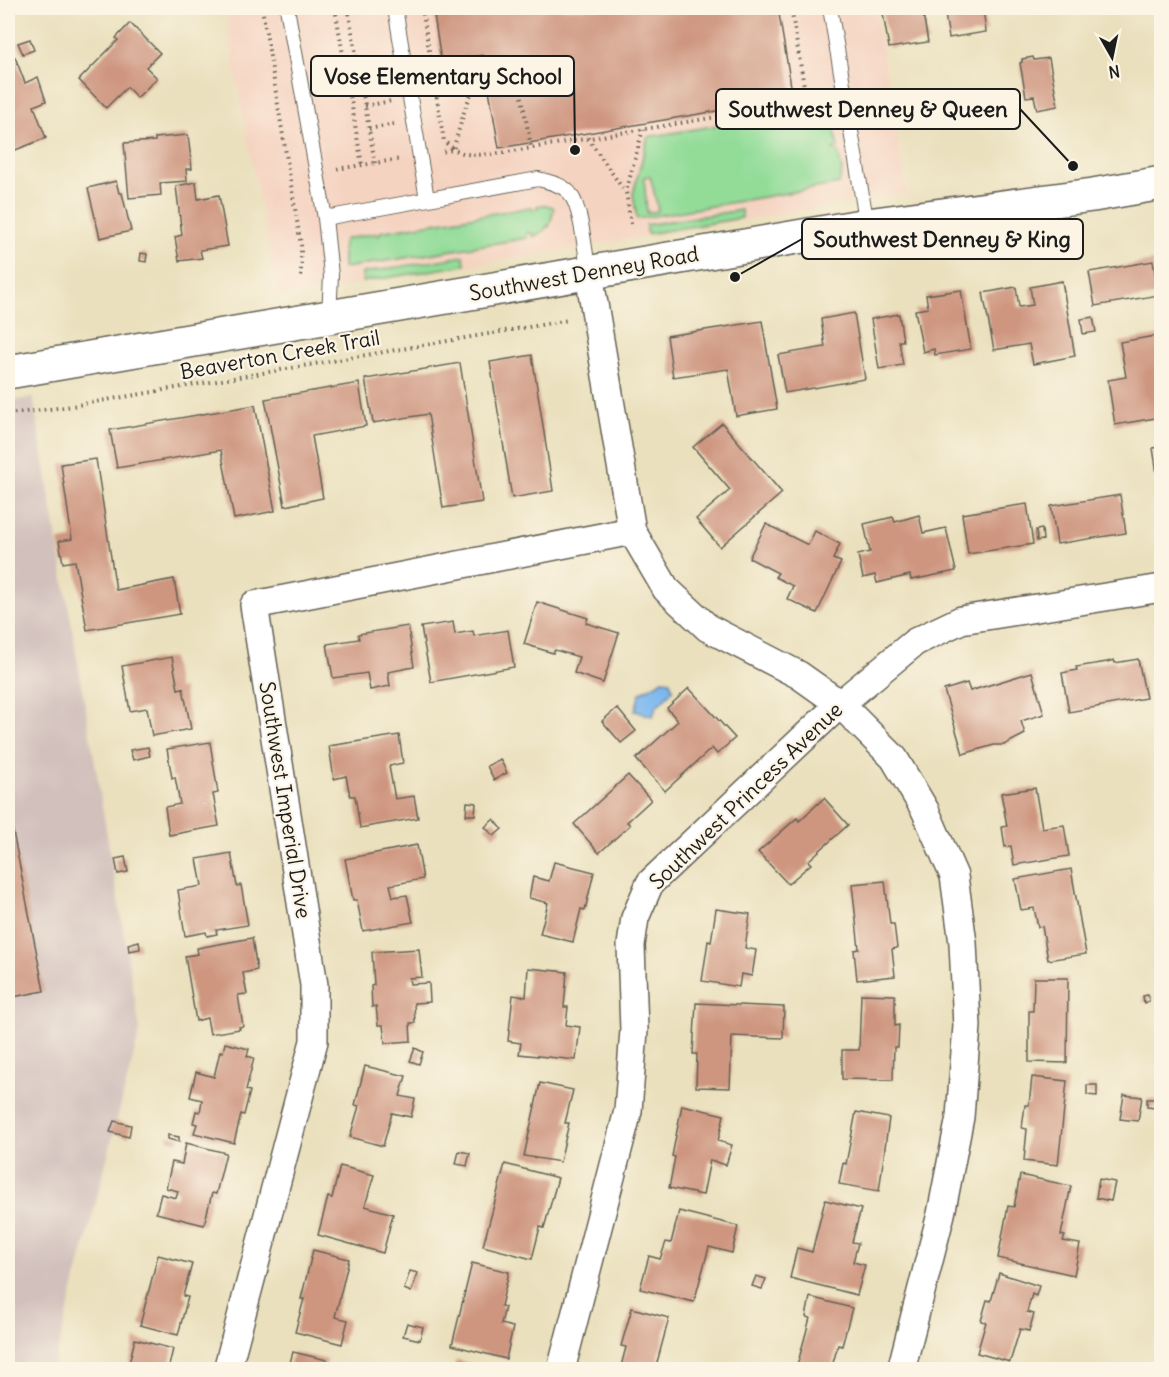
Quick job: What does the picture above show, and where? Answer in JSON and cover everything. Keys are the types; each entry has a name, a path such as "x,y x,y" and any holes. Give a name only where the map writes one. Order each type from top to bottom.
{"street":[{"name":"Southwest Denney Road","path":"8,372 867,225 1094,195 1161,183"},
{"path":"589,274 632,531 666,589 708,628 799,675 840,704 894,758 925,810 954,876 963,943 967,1026 960,1117 941,1214 901,1370"},
{"name":"Southwest Imperial Drive","path":"227,1370 314,1041 314,985 254,605 632,531"},
{"name":"Southwest Princess Avenue","path":"561,1370 628,1111 634,1030 632,945 635,918 650,884 840,704 915,642 961,620 1161,588"}],"lane":[{"path":"287,8 325,218 331,275 329,317"},
{"path":"395,8 427,199"},
{"path":"830,8 867,225"},
{"path":"325,218 538,179 555,183 571,194 578,211 589,274"}],"path":[{"path":"261,8 301,245 301,280"},
{"path":"335,8 362,165"},
{"path":"348,8 375,163"},
{"path":"422,8 444,141 453,150 470,156 788,105 801,98 804,86 791,8"},
{"path":"345,62 357,59"},
{"path":"476,73 516,66 531,147"},
{"path":"433,74 475,67 477,80 465,109 453,150"},
{"path":"631,224 626,192 643,129"},
{"path":"588,138 626,192"},
{"path":"289,177 453,150"},
{"name":"Beaverton Creek Trail","path":"8,414 78,405 556,323"}],"shaded area":[{"path":"225,8 875,8 907,193 279,297 241,106"},
{"path":"33,397 140,1030 53,1369 8,1370 8,402"}],"green space":[{"path":"816,87 831,107 838,147 833,148 833,151 838,151 842,171 839,184 637,219 633,194 648,137 804,111","holes":["650,176 658,211 647,213 644,177"]},
{"path":"543,205 554,209 549,227 547,226 544,231 533,237 532,233 527,233 527,238 343,268 343,242 346,239 377,233 378,236 380,232 532,207 533,210"},
{"path":"741,210 742,218 647,234 646,225"},
{"path":"464,256 465,265 363,282 362,273"}],"water":[{"path":"663,680 670,681 673,690 656,707 653,716 635,711 640,693"}],"building":[{"path":"433,8 778,8 793,98 499,148 483,55 441,61"},
{"path":"882,8 922,8 928,42 889,48"},
{"path":"944,8 983,8 986,32 949,38"},
{"path":"130,23 160,53 146,67 157,78 137,98 127,87 106,108 79,80 118,40 116,38"},
{"path":"30,39 34,50 23,54 18,43"},
{"path":"15,57 25,83 38,77 46,101 34,106 46,138 8,153 8,60"},
{"path":"1033,57 1034,60 1049,58 1058,106 1037,110 1034,96 1026,97 1020,63 1022,59"},
{"path":"188,135 192,169 186,169 187,181 160,183 161,195 129,198 124,143 155,141 155,138"},
{"path":"116,181 119,193 122,193 131,231 100,238 88,188"},
{"path":"196,182 198,199 219,195 228,246 200,250 202,258 179,261 175,237 182,235 176,186"},
{"path":"141,253 147,254 146,262 140,261"},
{"path":"1153,261 1159,295 1095,306 1089,272"},
{"path":"1062,281 1075,356 1033,364 1029,344 994,350 983,293 1016,287 1019,307 1033,305 1030,287"},
{"path":"961,290 971,349 935,355 934,349 923,352 915,310 928,308 926,295"},
{"path":"854,313 865,379 785,393 778,355 825,347 821,319"},
{"path":"899,314 903,341 899,341 903,365 879,369 871,319"},
{"path":"1093,317 1096,332 1083,334 1081,319"},
{"path":"762,321 777,409 736,416 728,369 673,377 667,336"},
{"path":"1161,335 1161,417 1115,425 1108,380 1126,377 1120,342"},
{"path":"532,355 553,491 512,498 490,362"},
{"path":"460,363 482,502 443,508 428,414 373,423 365,379"},
{"path":"359,383 366,426 312,436 323,498 285,506 265,399"},
{"path":"255,405 275,511 234,519 221,450 117,468 110,430"},
{"path":"722,423 782,493 720,547 696,519 730,490 693,447"},
{"path":"1161,447 1161,493 1160,493 1153,448"},
{"path":"96,459 116,590 174,579 180,614 87,630 75,561 63,563 59,541 72,539 61,464"},
{"path":"1120,495 1126,533 1057,544 1051,506"},
{"path":"1027,504 1033,544 968,554 962,514"},
{"path":"919,515 923,533 946,528 956,571 911,580 910,575 877,583 875,575 863,578 858,555 870,552 864,524 893,517 895,522"},
{"path":"766,524 808,545 815,531 840,544 833,559 841,562 817,613 787,599 793,586 775,577 778,573 749,558"},
{"path":"1042,529 1043,540 1037,541 1036,530"},
{"path":"537,602 588,618 586,623 619,633 603,683 574,673 579,657 555,650 553,653 524,644"},
{"path":"453,622 455,634 473,631 474,636 508,630 514,667 431,682 421,627"},
{"path":"408,626 414,667 388,672 390,686 370,690 367,673 333,678 327,644 359,639 358,634"},
{"path":"172,657 178,689 183,688 191,729 152,736 147,708 130,711 122,666"},
{"path":"1138,659 1146,698 1069,712 1062,673 1077,670 1076,667 1114,660 1115,663"},
{"path":"1032,672 1044,714 1021,721 1025,734 1004,745 994,745 963,754 944,690 967,683 970,691"},
{"path":"689,688 735,738 717,754 712,748 665,791 636,759 678,721 667,708"},
{"path":"617,708 636,731 621,743 602,721"},
{"path":"399,735 403,763 389,766 395,799 414,796 418,818 360,828 355,796 350,796 346,776 334,779 329,746"},
{"path":"210,742 218,793 213,794 219,826 169,835 165,807 180,804 175,777 172,778 167,749"},
{"path":"148,747 150,756 133,760 130,750"},
{"path":"500,759 507,773 494,780 487,766"},
{"path":"628,775 651,800 627,822 630,825 599,853 574,824"},
{"path":"1035,788 1042,828 1064,825 1069,856 1014,865 1011,846 1005,847 1002,827 1007,826 1001,793"},
{"path":"824,798 848,825 808,861 811,864 788,884 758,852 797,818 799,821"},
{"path":"467,802 476,803 475,815 466,815"},
{"path":"8,806 44,991 8,998"},
{"path":"494,819 502,829 494,836 485,827"},
{"path":"417,845 423,879 390,885 393,897 407,895 413,922 363,931 357,900 353,900 345,859"},
{"path":"231,853 237,886 241,885 248,925 216,930 217,934 207,936 206,932 185,936 178,890 202,886 197,859"},
{"path":"125,857 128,872 118,874 115,859"},
{"path":"554,862 594,872 585,910 581,909 573,942 540,934 548,903 529,898 533,877 549,881"},
{"path":"1071,869 1086,954 1048,960 1042,926 1038,927 1034,908 1021,910 1015,879"},
{"path":"885,881 890,924 894,924 897,948 892,949 895,976 857,980 854,950 859,949 852,884"},
{"path":"716,909 750,914 745,948 756,950 752,976 741,974 739,987 702,981"},
{"path":"252,938 257,970 243,973 247,994 238,995 243,1026 239,1027 240,1029 210,1034 207,1018 196,1021 185,956 198,954 197,948"},
{"path":"139,941 140,949 129,951 128,944"},
{"path":"419,949 422,977 409,978 410,984 429,983 430,1002 414,1003 415,1023 410,1023 411,1041 385,1043 383,1025 378,1025 376,1006 372,1007 371,986 374,985 372,952"},
{"path":"528,968 567,972 564,1007 568,1007 566,1025 580,1027 576,1060 519,1054 521,1043 508,1041 513,995 526,997"},
{"path":"1034,978 1068,978 1067,1063 1029,1062 1029,1011 1033,1011"},
{"path":"861,994 895,995 895,1026 899,1025 898,1047 894,1047 893,1080 842,1079 842,1050 859,1050"},
{"path":"1148,995 1149,1001 1144,1003 1143,996"},
{"path":"696,1003 784,1007 783,1038 732,1036 730,1088 696,1087 697,1054 693,1054"},
{"path":"225,1043 249,1049 247,1056 254,1058 246,1090 250,1091 244,1115 241,1114 234,1143 194,1133 197,1124 193,1123 196,1111 200,1112 202,1100 190,1097 196,1072 214,1077 220,1051 223,1052"},
{"path":"415,1048 423,1052 419,1064 410,1061"},
{"path":"365,1066 406,1076 400,1096 415,1099 411,1117 392,1113 383,1146 350,1137 359,1106 355,1105"},
{"path":"1032,1077 1067,1081 1058,1165 1024,1161 1027,1129 1022,1128 1025,1105 1029,1105"},
{"path":"540,1083 573,1090 565,1123 569,1123 560,1162 524,1156"},
{"path":"1087,1085 1097,1085 1097,1096 1087,1095"},
{"path":"1124,1095 1142,1097 1138,1121 1120,1119"},
{"path":"1147,1099 1156,1099 1155,1108 1147,1107"},
{"path":"682,1105 724,1115 718,1141 732,1145 726,1165 710,1160 703,1195 669,1188 675,1157 672,1156"},
{"path":"856,1112 889,1118 879,1191 839,1184 843,1163 846,1164"},
{"path":"114,1121 131,1125 129,1137 110,1132"},
{"path":"168,1135 179,1137 179,1142 168,1139"},
{"path":"186,1143 226,1153 216,1194 212,1193 204,1225 156,1213 161,1194 176,1198 178,1191 166,1188 172,1162 182,1164"},
{"path":"459,1151 470,1153 467,1166 456,1164"},
{"path":"505,1164 558,1178 544,1228 540,1227 532,1259 483,1246"},
{"path":"340,1166 374,1175 365,1206 393,1214 383,1253 318,1235 328,1197 332,1198"},
{"path":"1020,1175 1071,1186 1061,1235 1065,1236 1063,1241 1080,1244 1074,1275 998,1258 1008,1206 1014,1207"},
{"path":"1099,1179 1115,1182 1111,1201 1096,1198"},
{"path":"825,1200 861,1209 852,1242 858,1243 853,1262 865,1265 857,1295 790,1278 797,1248 812,1252"},
{"path":"679,1211 738,1226 732,1253 709,1247 694,1302 640,1289 649,1256 660,1259 666,1242 671,1243"},
{"path":"313,1250 349,1259 335,1317 348,1320 342,1344 295,1332"},
{"path":"158,1255 192,1264 183,1296 188,1297 178,1335 140,1325"},
{"path":"472,1263 509,1272 501,1306 505,1307 501,1324 513,1327 506,1359 452,1345"},
{"path":"410,1271 418,1273 411,1292 404,1289"},
{"path":"999,1273 1039,1286 1036,1296 1032,1294 1027,1312 1034,1314 1029,1331 1020,1329 1010,1362 977,1353 986,1322 981,1321 987,1300 991,1301"},
{"path":"756,1276 766,1279 762,1289 752,1286"},
{"path":"810,1297 852,1308 842,1346 838,1345 831,1370 796,1370 810,1318 806,1317"},
{"path":"632,1308 669,1318 655,1370 620,1370 626,1347 621,1346"},
{"path":"407,1323 423,1327 420,1340 403,1336"},
{"path":"135,1339 173,1349 168,1370 118,1370 119,1365 128,1368"},
{"path":"293,1352 327,1360 324,1370 288,1370"},
{"path":"456,1360 491,1369 491,1370 454,1370"}],"place":[{"name":"Vose Elementary School","path":"575,150"},
{"name":"Southwest Denney & Queen","path":"1073,166"},
{"name":"Southwest Denney & King","path":"735,277"}]}
